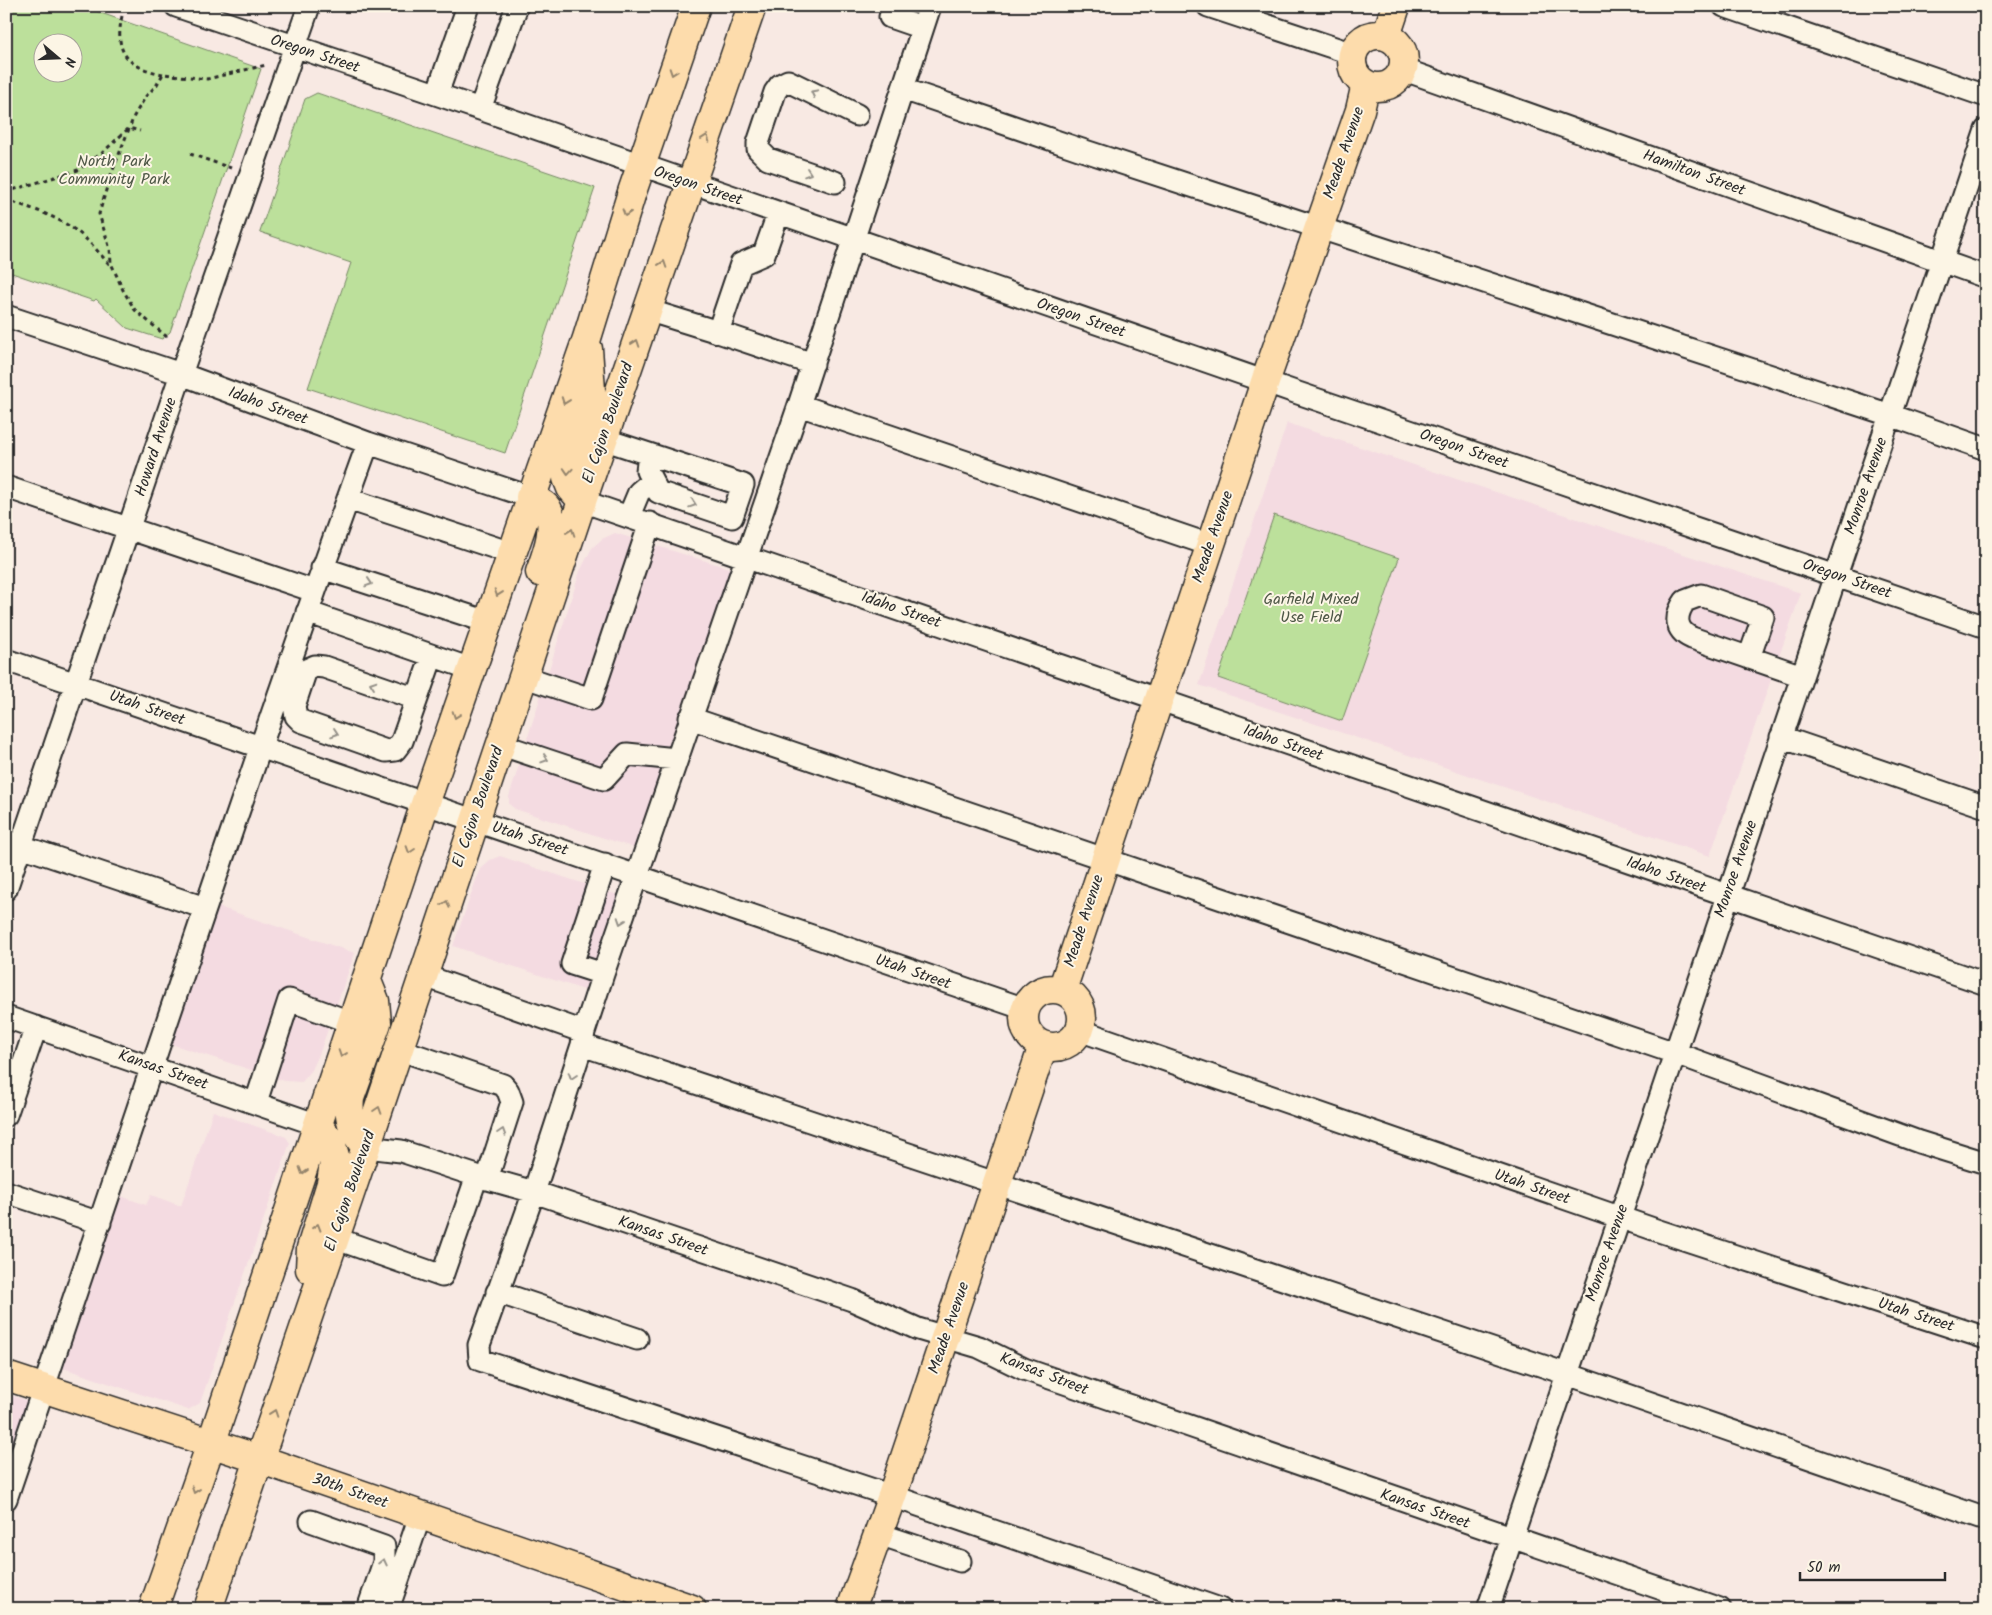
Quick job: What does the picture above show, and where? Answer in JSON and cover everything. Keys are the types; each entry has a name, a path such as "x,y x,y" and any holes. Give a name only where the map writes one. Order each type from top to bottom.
{"main road":[{"path":"153,1609 212,1444 471,669 587,338 641,167 696,6"},
{"name":"El Cajon Boulevard","path":"208,1609 366,1147 473,820 752,6"},
{"path":"1386,36 1396,6"},
{"path":"1374,35 1386,36 1396,42 1401,48 1404,56 1402,69 1396,80 1388,85 1379,87 1366,84 1357,75 1353,67 1353,54 1360,43 1366,38 1374,35"},
{"name":"Meade Avenue","path":"1062,990 1210,544 1360,110 1366,84"},
{"path":"582,501 570,488 567,478 569,458 591,390 587,338"},
{"path":"530,497 546,506 550,516 548,549 529,602 527,626 534,643"},
{"path":"366,1147 356,1136 350,1122 349,1109 350,1098 377,1024 376,1001 367,981"},
{"path":"1054,989 1062,990 1069,994 1080,1006 1082,1014 1080,1030 1068,1043 1060,1046 1043,1046 1031,1037 1027,1031 1024,1024 1026,1009 1033,996 1040,992 1054,989"},
{"name":"Meade Avenue","path":"851,1609 879,1534 946,1338 1043,1046"},
{"path":"316,1292 310,1271 311,1248 331,1183 335,1156 331,1142 318,1125"},
{"name":"30th Street","path":"6,1376 259,1459 692,1609"}],"street":[{"name":"Oregon Street","path":"176,6 437,94 641,167 1265,382 1836,574 1986,627"},
{"name":"Howard Avenue","path":"6,889 14,843 77,684 181,374 296,48 309,6"},
{"path":"437,94 468,6"},
{"path":"480,109 516,6"},
{"path":"930,6 800,405 690,718 603,974 534,1192 479,1345 480,1360 892,1496 1220,1609"},
{"path":"1208,6 1353,54"},
{"path":"1724,6 1986,96"},
{"path":"897,14 922,28"},
{"name":"Hamilton Street","path":"1402,69 1986,277"},
{"path":"835,182 768,159 758,149 758,143 775,92 780,85 788,81 857,115"},
{"path":"903,89 1088,152 1319,226 1890,415 1986,449"},
{"name":"Monroe Avenue","path":"1488,1609 1986,130"},
{"path":"718,332 741,264 764,254 778,214"},
{"path":"647,310 813,364"},
{"name":"Idaho Street","path":"6,316 181,374 368,443 530,497"},
{"path":"800,405 1210,544"},
{"path":"603,439 649,454 743,485 732,517 658,492 651,482 647,471 649,454"},
{"path":"6,1499 205,908 322,568 368,443"},
{"path":"629,516 639,492 651,482"},
{"path":"6,487 314,591"},
{"path":"348,499 511,553"},
{"name":"Idaho Street","path":"582,501 1986,984"},
{"path":"522,676 591,699 650,523"},
{"path":"322,568 488,622"},
{"path":"307,612 471,669"},
{"path":"419,692 414,695 405,695 324,667 315,666 306,670 294,706 295,712 301,721 391,752 399,747 402,741 432,656"},
{"path":"1749,658 1802,676"},
{"name":"Utah Street","path":"6,660 1026,1009"},
{"path":"690,718 1675,1053 1919,1142 1986,1163"},
{"path":"1781,737 1986,806"},
{"path":"499,744 604,779 627,754 676,759"},
{"path":"14,843 205,908"},
{"path":"603,974 572,964 605,864"},
{"path":"422,975 583,1038 997,1184 1567,1374 1986,1519"},
{"path":"256,1102 290,1000 353,1023"},
{"name":"Kansas Street","path":"6,1017 153,1066 318,1125"},
{"path":"6,1116 36,1027"},
{"name":"Utah Street","path":"1080,1030 1619,1217 1986,1338"},
{"path":"334,1238 442,1276 512,1102 508,1091 503,1085 398,1049"},
{"name":"Kansas Street","path":"366,1147 401,1151 482,1178 534,1192 852,1300 918,1329 979,1347 1033,1372 1720,1609"},
{"path":"6,1192 100,1223"},
{"path":"497,1292 637,1339"},
{"path":"388,1609 420,1516"},
{"path":"311,1521 373,1544 384,1546 384,1562 368,1609"},
{"path":"879,1534 960,1561"}],"path":[{"path":"122,16 118,35 121,47 131,63 149,72 207,79 266,65"},
{"path":"163,74 156,86 146,96 129,128 109,180 99,214 110,249 111,263 123,290 135,310 168,337"},
{"path":"129,128 140,132"},
{"path":"6,192 78,170 102,153 129,128"},
{"path":"190,154 231,168"},
{"path":"6,200 36,209 65,224 86,239 115,271"}],"shaded area":[{"path":"1287,423 1801,593 1710,856 1199,685"},
{"path":"615,533 738,571 641,850 515,809 509,804 509,797 580,571 592,548 602,539"},
{"path":"500,856 624,897 593,993 453,946 480,869 490,860"},
{"path":"213,905 355,953 320,1052 312,1070 302,1082 285,1081 168,1043"},
{"path":"213,1111 286,1137 290,1143 200,1403 188,1410 60,1367 118,1195 146,1205 151,1195 181,1206"},
{"path":"6,1394 32,1402 6,1479"}],"green space":[{"name":"North Park Community Park","path":"6,6 81,6 261,69 170,332 162,339 127,328 96,299 94,301 6,271"},
{"path":"317,93 595,188 505,453 308,388 351,263 260,232 305,99"},
{"name":"Garfield Mixed Use Field","path":"1274,515 1399,558 1342,721 1218,678"}]}
